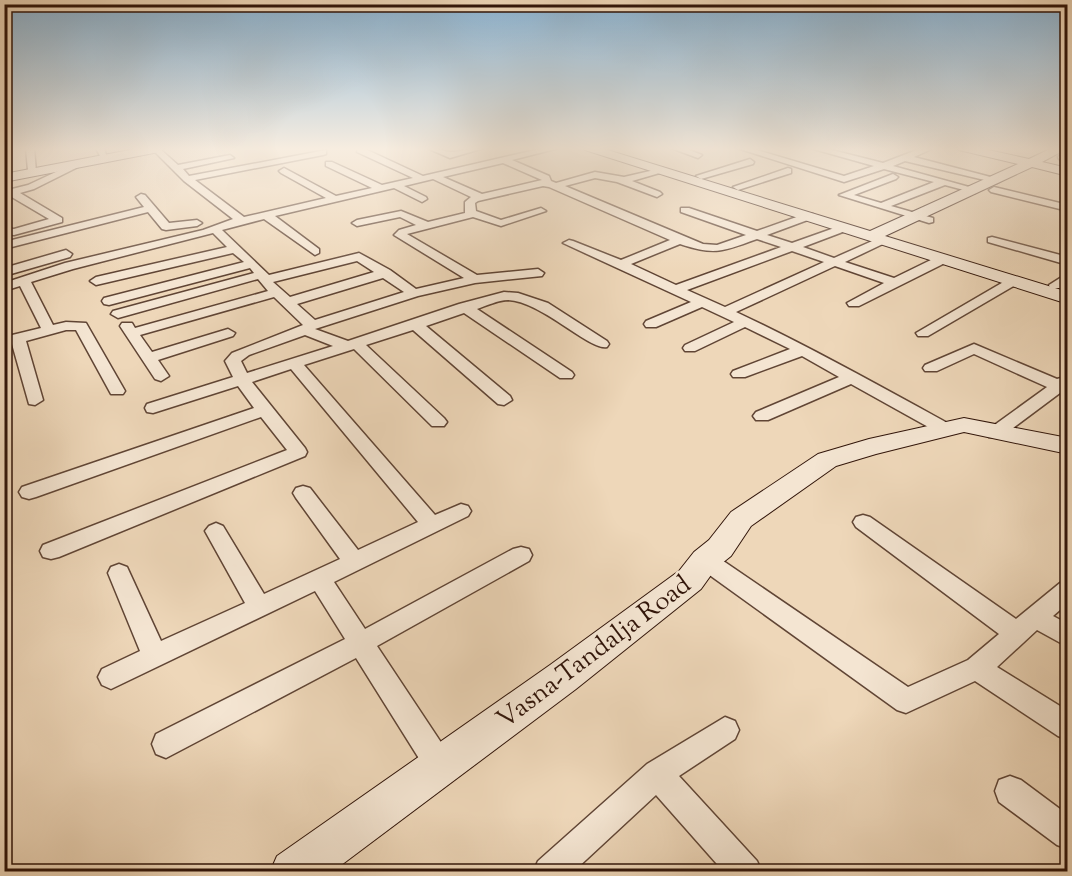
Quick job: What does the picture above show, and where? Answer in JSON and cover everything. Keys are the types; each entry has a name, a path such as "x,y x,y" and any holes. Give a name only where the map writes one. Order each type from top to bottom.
{"street":[{"path":"8,194 28,189"},
{"path":"200,189 238,217"},
{"path":"316,189 333,198"},
{"path":"141,197 169,228 265,214 370,189"},
{"path":"402,189 422,200"},
{"path":"461,189 481,198"},
{"path":"471,213 470,202 530,189"},
{"path":"560,189 680,240 701,247 717,249 809,216"},
{"path":"644,189 657,194"},
{"path":"721,189 844,228 884,236 1063,284"},
{"path":"744,189 884,236 943,259 1068,298"},
{"path":"859,189 845,194 922,218 975,190"},
{"path":"881,206 926,189"},
{"path":"971,189 975,190"},
{"path":"723,313 834,262 980,189"},
{"path":"1025,189 1068,208"},
{"path":"4,231 15,232 58,220 8,194"},
{"path":"4,246 91,228 150,208"},
{"path":"686,210 892,282"},
{"path":"475,279 400,235 403,232 471,213 501,223 541,211"},
{"path":"265,214 315,251"},
{"path":"357,223 401,214 427,226"},
{"path":"14,284 215,229 238,217"},
{"path":"674,290 844,228"},
{"path":"215,229 309,322 307,328"},
{"path":"1013,246 1027,237"},
{"path":"621,264 680,240"},
{"path":"992,240 1066,260"},
{"path":"569,243 621,264 803,350 945,429"},
{"path":"347,248 414,293"},
{"path":"96,281 234,249"},
{"path":"49,330 4,273 66,254"},
{"path":"110,301 359,257"},
{"path":"854,303 892,282 943,259"},
{"path":"84,263 161,376"},
{"path":"118,314 260,273"},
{"path":"132,333 209,312 386,273"},
{"path":"51,551 298,452 243,380 233,361 244,352 307,328 414,293 475,279 538,273"},
{"path":"923,333 1012,280"},
{"path":"442,286 566,375"},
{"path":"192,293 244,352"},
{"path":"153,408 504,296 528,299 538,303 602,344"},
{"path":"651,324 701,302"},
{"path":"690,348 745,322"},
{"path":"415,324 504,400"},
{"path":"35,400 11,341 66,326 81,326 117,391"},
{"path":"307,328 352,344 438,422"},
{"path":"148,358 228,333"},
{"path":"932,368 974,348 1063,382"},
{"path":"739,374 803,350"},
{"path":"294,363 432,525"},
{"path":"762,416 853,377"},
{"path":"995,433 1063,382"},
{"path":"29,492 265,410"},
{"name":"Vasna-Tandalja Road","path":"292,872 563,677 690,580 705,560 720,548 741,519 827,460 869,447 964,425 1068,446"},
{"path":"303,493 354,562"},
{"path":"111,677 461,511"},
{"path":"863,522 1025,625 1068,636"},
{"path":"216,531 259,607"},
{"path":"166,744 361,643 521,555"},
{"path":"705,560 906,700 977,668 1068,589"},
{"path":"119,573 155,656"},
{"path":"319,578 440,766"},
{"path":"977,668 1068,727"},
{"path":"549,872 657,774 725,730"},
{"path":"657,774 746,872"},
{"path":"1010,791 1068,834"}]}
